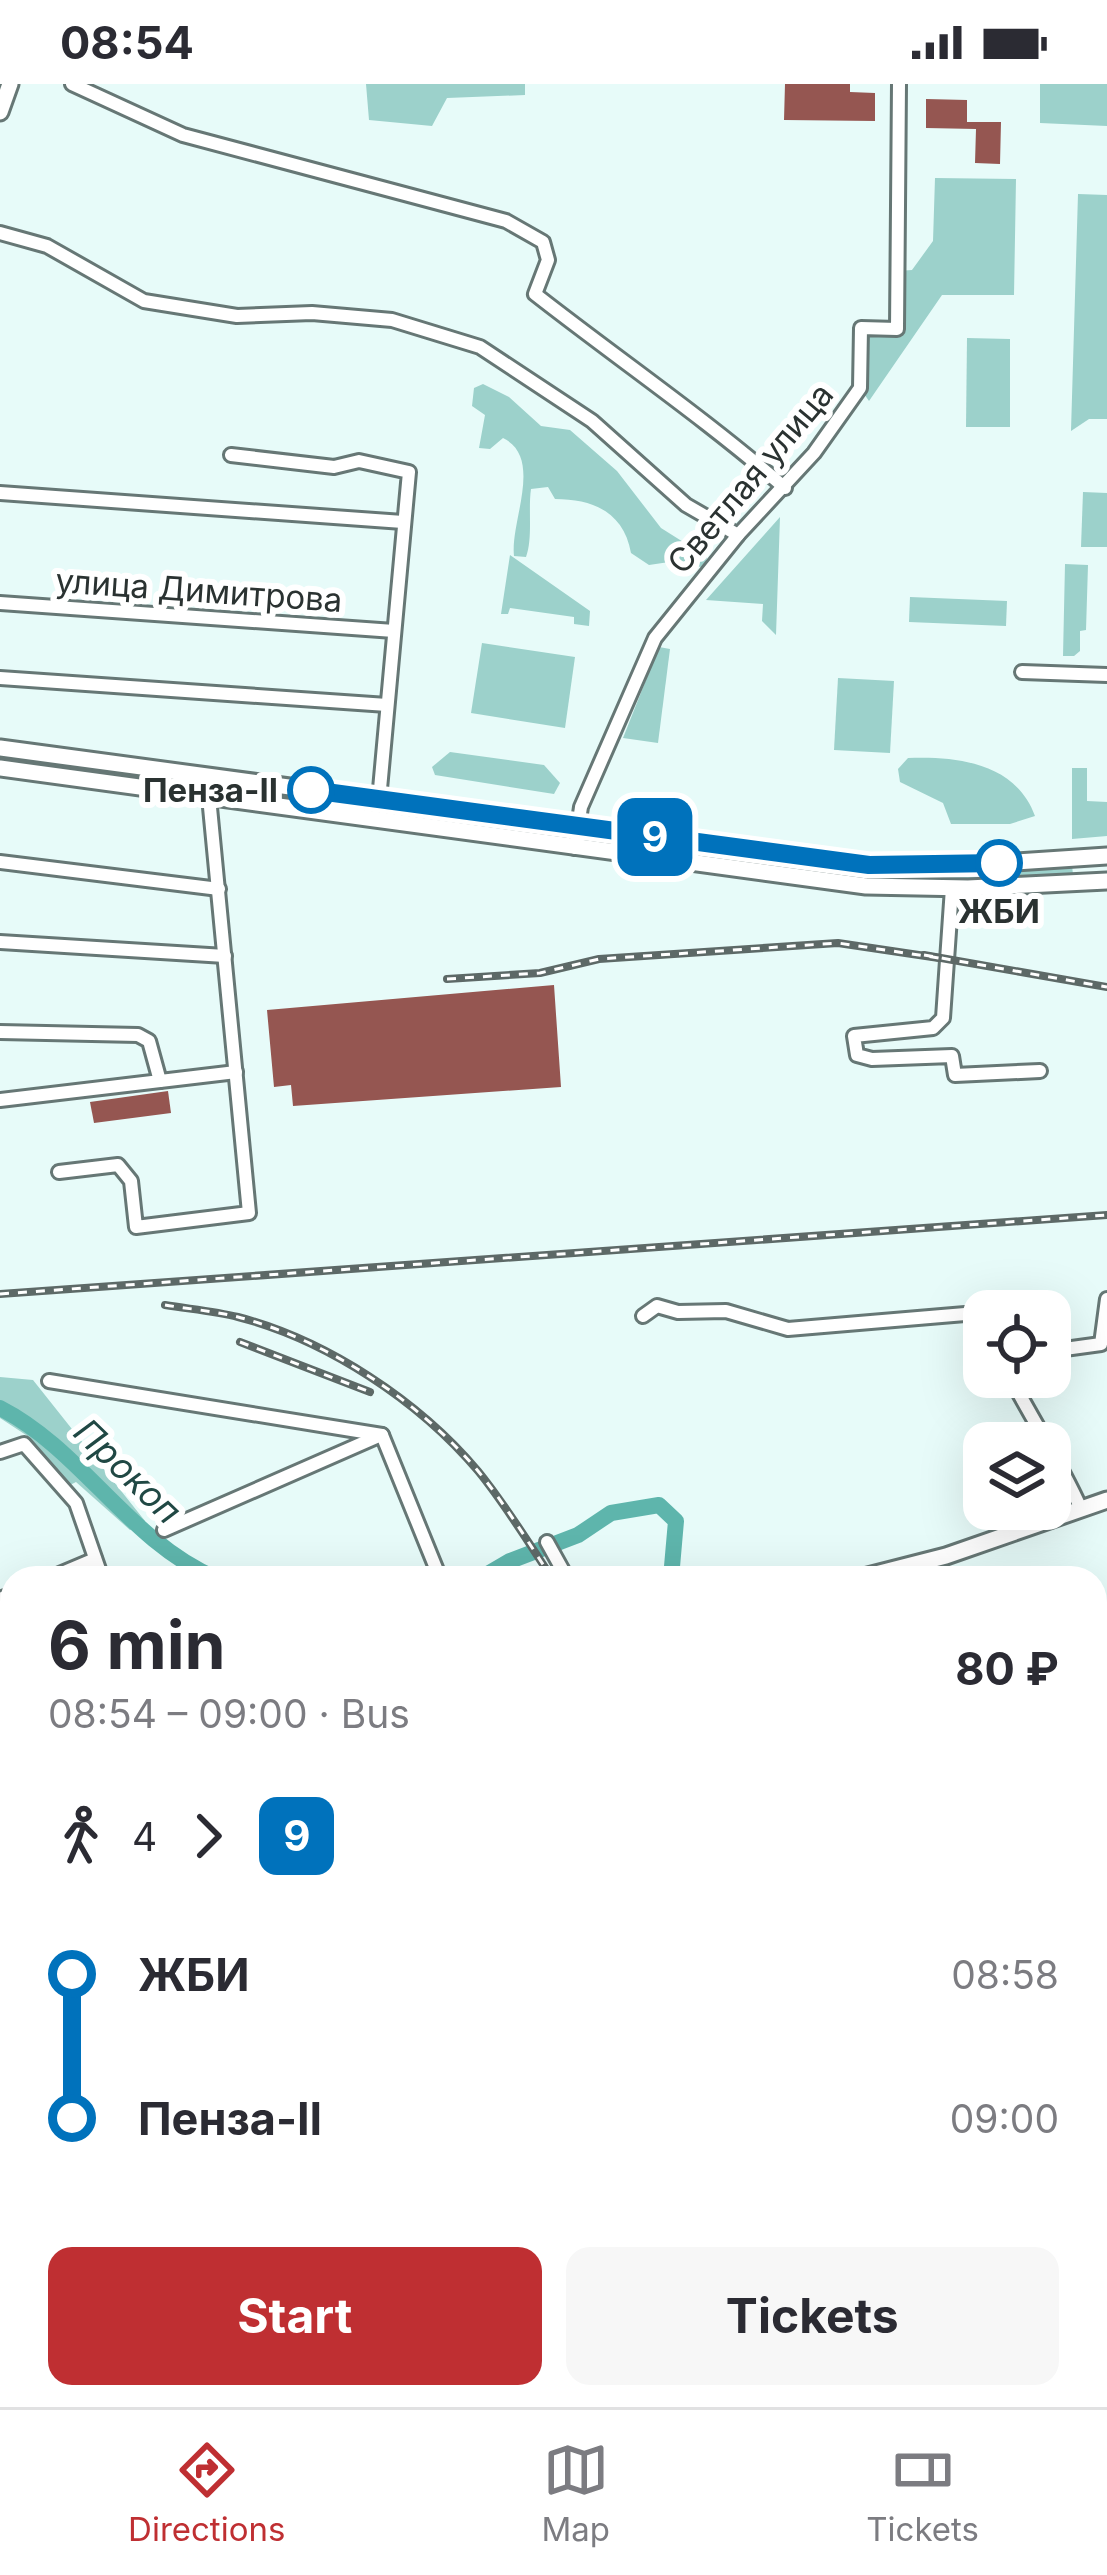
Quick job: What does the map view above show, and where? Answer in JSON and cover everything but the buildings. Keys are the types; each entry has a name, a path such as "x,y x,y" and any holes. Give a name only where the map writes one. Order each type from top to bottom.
{"main road":[{"path":"0,112 5,90"},
{"path":"0,748 869,865 969,865 1107,856"},
{"path":"0,768 866,886 952,888 1107,881"},
{"path":"919,1566 1107,1500"}],"street":[{"path":"72,84 183,135 349,176 506,221 524,231 543,242 548,260 535,294 684,410 726,436 785,488"},
{"name":"Светлая улица","path":"575,848 581,807 655,638 738,535 785,488 860,388 862,328 897,329 899,84"},
{"path":"0,233 47,246 144,302 237,316 312,313 392,320 479,347 592,421 686,505 738,535"},
{"path":"231,455 334,467 359,461 409,472 379,800"},
{"path":"0,493 403,522"},
{"name":"улица Димитрова","path":"0,603 394,631"},
{"path":"1022,672 1107,675"},
{"path":"0,678 388,705"},
{"path":"59,1172 118,1166 131,1181 136,1227 249,1213 209,797"},
{"path":"0,862 218,889"},
{"path":"952,888 943,1018 933,1028 854,1036 857,1055 872,1059 952,1055 956,1075 1040,1071"},
{"path":"0,942 225,956"},
{"path":"0,1032 138,1035 149,1041 160,1081"},
{"path":"0,1100 236,1072"},
{"path":"1071,1348 1101,1344 1107,1299"},
{"path":"643,1316 657,1306 678,1312 726,1311 788,1329 963,1314"},
{"path":"49,1382 382,1435"},
{"path":"1021,1398 1039,1432 1053,1446 1081,1509"},
{"path":"164,1529 382,1435"},
{"path":"382,1435 435,1566"},
{"path":"0,1452 24,1444 76,1503 98,1566"},
{"path":"550,1547 560,1566"},
{"path":"78,1566 95,1559"}],"shaded area":[{"path":"366,84 525,84 525,95 447,98 432,126 369,120"},
{"path":"1040,84 1107,84 1107,126 1040,123"},
{"path":"935,178 1016,179 1014,295 942,295 869,401 860,388 861,328 897,329 897,271 912,270 933,241"},
{"path":"1078,194 1107,195 1107,419 1089,419 1071,431"},
{"path":"967,338 1010,339 1010,427 966,427"},
{"path":"483,384 509,397 541,426 570,430 617,471 661,528 707,557 705,568 676,561 649,565 631,553 622,528 605,511 555,499 548,487 531,489 526,557 514,556 521,460 503,438 490,449 479,448 485,415 472,406 474,388"},
{"path":"1083,492 1107,493 1107,547 1081,547"},
{"path":"780,517 776,635 762,621 763,604 706,600"},
{"path":"510,555 590,611 589,626 574,624 574,617 510,608 508,614 501,614"},
{"path":"1065,564 1088,565 1086,630 1080,631 1080,651 1074,656 1063,656"},
{"path":"910,597 1007,601 1006,626 909,622"},
{"path":"482,643 575,657 565,728 471,713"},
{"path":"659,647 670,649 658,743 623,738"},
{"path":"838,678 894,681 890,753 834,750"},
{"path":"450,752 544,765 560,783 554,794 435,775 432,767"},
{"path":"0,753 347,801 346,808 0,761"},
{"path":"908,758 983,766 1014,784 1035,816 1010,824 951,824 943,803 900,782 898,769"},
{"path":"1072,768 1087,768 1087,801 1107,802 1107,836 1072,839"},
{"path":"585,834 905,873 1072,865 1073,875 905,880 583,841"},
{"path":"0,1377 33,1380 145,1521 130,1530 76,1482 70,1485 26,1435 0,1418"}],"waterway":[{"name":"Прокоп","path":"0,1408 56,1447 157,1542 192,1566"},
{"name":"Прокоп","path":"501,1566 578,1535 611,1513 659,1505 676,1521 672,1566"}],"railway":[{"path":"447,979 540,973 599,959 838,943 939,958"},
{"path":"924,955 1107,987"},
{"path":"0,1294 1107,1215"},
{"path":"165,1305 271,1327 369,1376 428,1421 478,1471 544,1566"},
{"path":"240,1342 370,1392"}],"bus line":[{"name":"9","path":"311,790 869,865 999,863"}],"place":[{"name":"Пенза-II","path":"311,790"},
{"name":"ЖБИ","path":"999,863"}]}
